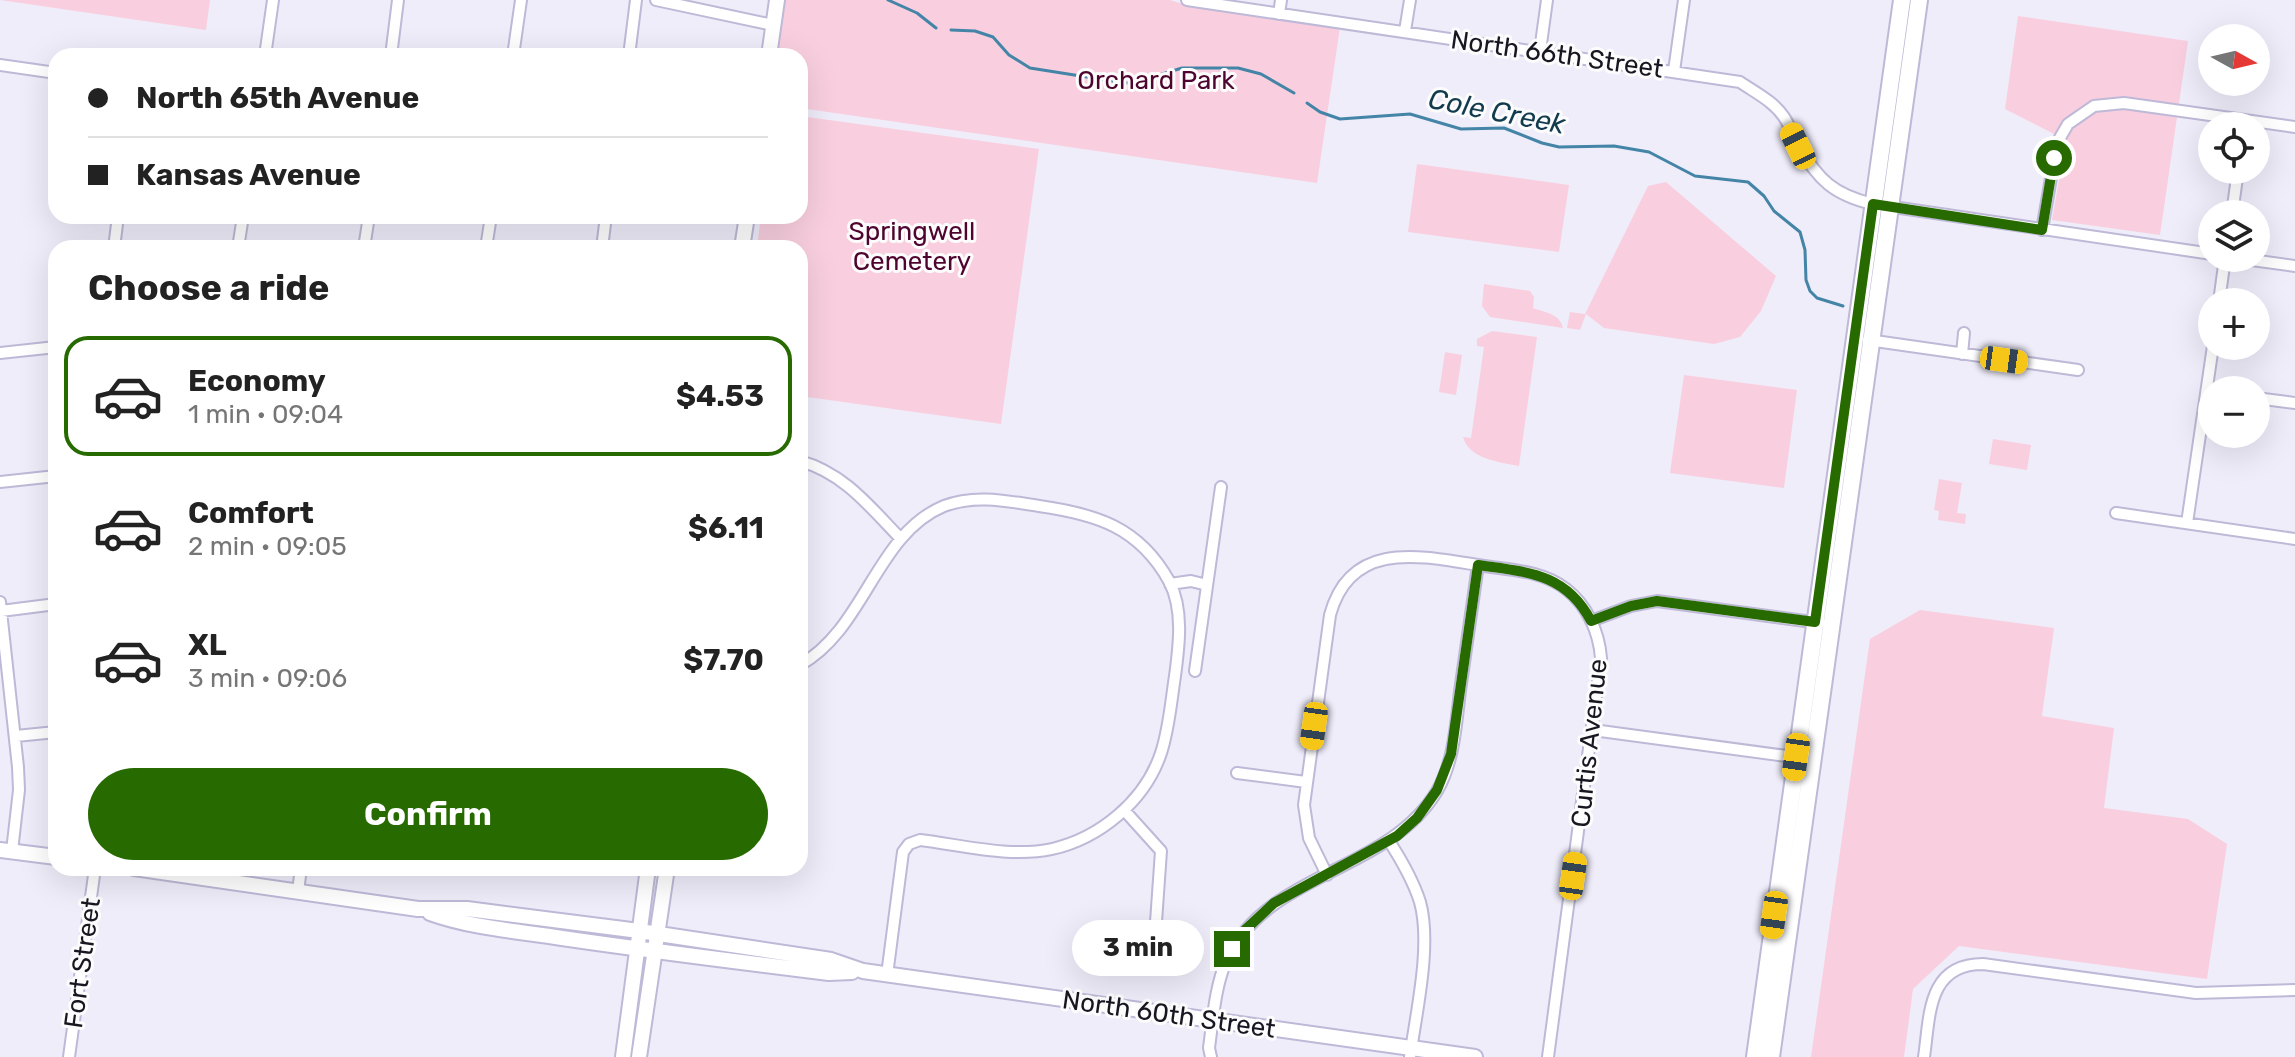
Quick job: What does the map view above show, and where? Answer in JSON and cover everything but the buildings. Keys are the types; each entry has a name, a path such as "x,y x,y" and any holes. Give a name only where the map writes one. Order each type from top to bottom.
{"main road":[{"path":"770,48 777,0"},
{"path":"1882,205 1902,0"},
{"path":"1755,1057 1804,758 1882,205 1919,0"},
{"path":"1771,1057 1804,758"},
{"path":"6,851 48,856"},
{"name":"North 60th Street","path":"191,876 418,909 467,909 657,933 831,960 887,975 1212,1020 1410,1053 1475,1057"},
{"path":"623,1057 647,876"},
{"path":"639,1057 666,876"},
{"name":"North 60th Street","path":"418,909 446,919 637,949 829,973 863,971"}],"street":[{"path":"266,48 273,0"},
{"path":"392,48 398,0"},
{"path":"514,48 521,0"},
{"path":"630,48 636,0"},
{"path":"656,0 773,25"},
{"name":"North 66th Street","path":"1187,0 1740,82 1769,101 1785,118 1798,146 1818,176 1841,194 1882,205 2198,252"},
{"path":"1279,14 1281,0"},
{"path":"1405,31 1410,0"},
{"path":"1540,51 1547,0"},
{"path":"1674,71 1684,0"},
{"path":"0,65 48,72"},
{"path":"2042,230 2057,143 2068,124 2085,110 2108,103 2124,103 2198,115"},
{"path":"2270,125 2295,127"},
{"path":"2270,263 2295,266"},
{"path":"1962,354 1964,333"},
{"path":"1862,339 2078,370"},
{"path":"0,353 48,348"},
{"path":"2270,400 2295,403"},
{"path":"2187,523 2200,448"},
{"path":"808,464 825,470 846,484 901,539"},
{"path":"0,482 48,477"},
{"path":"1195,671 1221,487"},
{"path":"808,659 840,630 901,539 934,511 963,500 988,499 1073,510 1101,518 1129,535 1153,559 1170,584 1179,637 1167,727 1155,769 1138,795 1124,810 1085,838 1052,849 1006,851 920,840 909,844 903,852 887,975"},
{"path":"2116,513 2295,539"},
{"path":"1327,875 1306,827 1304,805 1330,615 1339,591 1356,572 1374,562 1402,555 1530,573 1553,580 1575,598 1591,621 1631,606 1657,601 1823,623"},
{"path":"1208,1055 1223,970 1245,930 1274,903 1389,841 1425,809 1446,769 1455,731 1478,565"},
{"path":"1170,584 1191,581 1207,585"},
{"path":"0,602 4,674 16,736 19,790 6,851"},
{"path":"1,611 48,605"},
{"name":"Curtis Avenue","path":"1548,1057 1601,658 1597,633 1591,621"},
{"path":"1593,730 1804,758"},
{"path":"16,736 48,733"},
{"path":"1237,773 1306,782"},
{"path":"1124,810 1161,851 1155,936"},
{"path":"1389,841 1412,881 1424,924 1410,1053"},
{"name":"Fort Street","path":"69,1057 94,876"},
{"path":"298,891 300,876"},
{"path":"1924,1057 1937,988 1948,974 1970,965 1983,964 2196,993 2295,990"}],"green space":[{"path":"0,0 210,0 206,30"},
{"name":"Orchard Park","path":"782,0 1170,0 1186,5 1340,27 1317,183 808,109 808,48 775,48"},
{"path":"2018,16 2188,41 2160,235 2052,220 2066,140 2005,109"},
{"name":"Springwell Cemetery","path":"808,117 1039,149 1001,424 808,397 808,240 758,240 760,224 808,224"},
{"path":"1417,164 1569,185 1559,252 1408,232"},
{"path":"1666,182 1776,276 1761,311 1740,337 1714,344 1604,328 1586,314 1580,330 1567,328 1570,312 1585,314 1648,186"},
{"path":"1484,284 1530,291 1534,297 1533,308 1555,316 1563,328 1490,317 1482,306"},
{"path":"1492,331 1537,337 1519,466 1478,455 1463,437 1471,438 1484,347 1477,346 1477,339"},
{"path":"1445,352 1462,355 1456,395 1439,392"},
{"path":"1684,375 1797,390 1784,488 1670,473"},
{"path":"1993,439 2031,445 2027,470 1989,464"},
{"path":"1939,479 1962,483 1957,513 1966,514 1965,524 1938,520 1939,511 1934,510"},
{"path":"1920,610 2054,628 2042,716 2114,728 2104,808 2188,819 2227,844 2207,979 1959,946 1913,989 1904,1057 1811,1057 1870,639"}],"waterway":[{"name":"Cole Creek","path":"888,0 917,13 936,28"},
{"name":"Cole Creek","path":"951,30 975,31 993,37 1009,55 1030,68 1125,83 1182,68 1238,68 1261,74 1294,93"},
{"name":"Cole Creek","path":"1307,103 1320,112 1340,119 1410,114 1461,129 1504,128 1559,147 1614,146 1649,152 1695,176 1748,182 1764,196 1774,211 1800,232 1810,291 1817,298 1843,306"}],"route":[{"path":"1232,949 1245,930 1274,903 1397,836 1425,809 1437,790 1451,754 1478,565 1553,580 1575,598 1591,621 1644,602 1657,601 1815,622 1873,204 2042,230 2054,158"}]}
